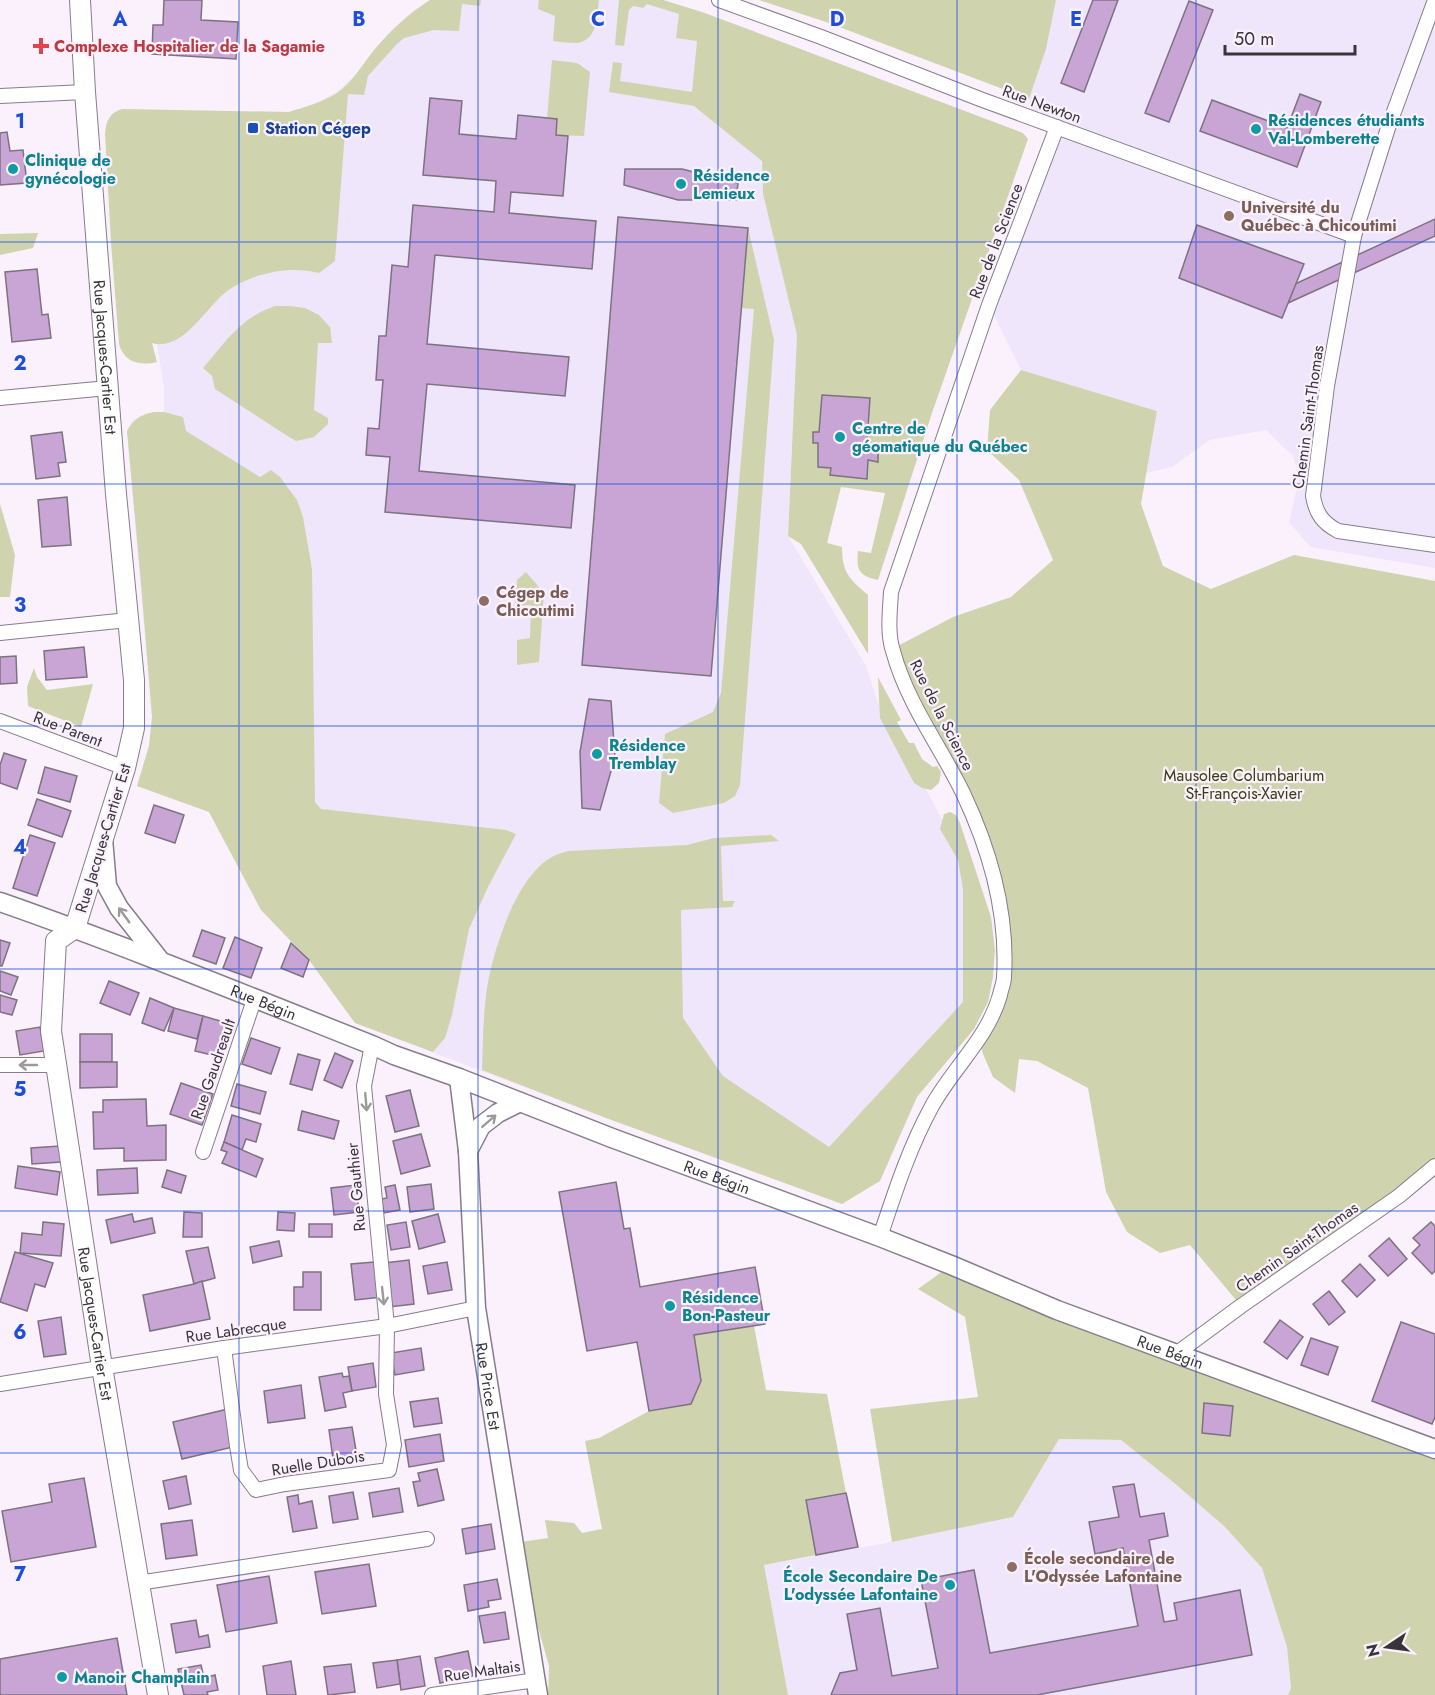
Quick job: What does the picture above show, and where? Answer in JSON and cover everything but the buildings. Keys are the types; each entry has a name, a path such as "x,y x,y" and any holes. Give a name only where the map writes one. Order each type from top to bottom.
{"main road":[{"name":"Rue Jacques-Cartier Est","path":"80,0 108,388 134,680 134,728 125,768 75,928 56,941 51,1031 102,1367 158,1695"}],"street":[{"name":"Rue Newton","path":"719,0 1354,236"},
{"path":"1354,236 1388,128 1435,0"},
{"path":"0,96 85,92"},
{"name":"Rue de la Science","path":"880,1237 910,1150 933,1104 979,1040 995,1011 1004,979 1004,936 997,890 984,843 962,792 904,683 892,649 889,619 891,592 989,305 1057,127"},
{"name":"Chemin Saint-Thomas","path":"1354,236 1327,386 1313,496 1315,508 1320,518 1328,526 1338,531 1435,546"},
{"path":"0,398 108,388"},
{"path":"0,633 128,620"},
{"name":"Rue Parent","path":"0,721 125,768"},
{"path":"103,837 108,886 119,908 160,961"},
{"name":"Rue Bégin","path":"0,903 75,928 255,997 394,1055 880,1237 1057,1310 1435,1449"},
{"name":"Rue Gaudreault","path":"203,1152 255,997"},
{"name":"Rue Gauthier","path":"372,1044 364,1086 387,1326"},
{"path":"0,1065 56,1065"},
{"name":"Rue Price Est","path":"459,1078 468,1151 476,1308 537,1687"},
{"path":"468,1151 481,1126 498,1113 520,1102"},
{"name":"Chemin Saint-Thomas","path":"1176,1354 1241,1306 1399,1197 1435,1166"},
{"name":"Rue Labrecque","path":"0,1384 224,1348 387,1326 476,1308"},
{"name":"Ruelle Dubois","path":"224,1348 242,1470 256,1490 389,1470 394,1445 386,1394 387,1326"},
{"path":"138,1583 427,1539"},
{"name":"Rue Maltais","path":"432,1695 537,1687"}],"shaded area":[{"name":"Cégep de Chicoutimi","path":"430,0 664,0 755,31 763,194 797,335 788,536 866,666 877,700 978,889 989,968 937,1062 842,1204 355,1023 309,960 261,910 209,812 137,786 149,746 152,717 127,431 132,421 142,415 164,412 164,388 157,344 151,342 111,243 106,124 114,112 122,109 269,113 289,112 314,104 337,92 355,75 391,31 413,11"},
{"name":"Université du Québec à Chicoutimi","path":"1056,0 1435,0 1435,568 1310,547 1289,522 1300,475 1292,455 1266,430 1210,440 1172,467 1146,473 1157,411 1021,370 989,305 1057,127 1035,119 1029,99 1046,49"},
{"name":"École secondaire de L'Odyssée Lafontaine","path":"1059,1439 1121,1440 1224,1526 1262,1568 1287,1647 1291,1688 1288,1695 788,1695 764,1565 1013,1517"}],"green space":[{"path":"430,0 481,0 480,6 462,4 459,31 434,30 404,38 368,76 364,95 348,94 335,261 319,273 284,270 248,279 219,298 184,335 163,344 152,343 157,362 145,364 129,359 119,344 111,243 105,134 107,121 111,115 122,109 289,112 314,104 343,89 386,36"},
{"path":"539,0 599,0 593,32 584,41 577,43 553,41 555,16 538,9"},
{"path":"619,0 663,0 702,12 1023,133 1028,139 932,413 878,580 860,571 858,551 871,553 885,493 841,487 827,543 842,547 845,569 868,595 868,654 801,544 788,536 797,335 763,194 762,161 694,106 609,92 613,62 622,63 620,81 692,92 697,41 676,38 679,14 647,4 643,8 633,6 629,10 624,46 615,45"},
{"path":"759,0 1056,0 1046,49 1029,99 826,22"},
{"path":"552,60 577,63 590,72 584,136 556,135 557,119 547,118"},
{"path":"748,228 774,340 740,785 735,796 724,803 673,813 659,803 665,734 713,712 721,693 754,309 741,308"},
{"path":"38,233 33,248 0,255 0,234"},
{"path":"275,306 305,308 319,315 330,327 332,343 318,343 314,410 328,418 328,424 314,437 296,441 289,437 215,389 212,376 203,368 243,324"},
{"name":"Mausolee Columbarium St-François-Xavier","path":"1021,370 1157,411 1141,504 1163,566 1211,589 1294,555 1435,581 1435,1166 1241,1306 1190,1245 1160,1253 1127,1232 1106,1192 1088,1088 1037,1061 1019,1059 1015,1093 993,1077 979,1040 1004,979 984,843 892,649 953,617 1011,597 1053,560 1019,480 987,450 990,410"},
{"path":"154,412 183,417 186,431 260,477 271,470 280,477 297,500 303,517 312,569 315,802 321,809 506,830 516,834 469,929 452,1015 445,1038 433,1052 355,1023 309,960 261,910 209,812 137,786 149,746 152,717 127,431 138,418"},
{"path":"0,504 15,555 10,597 0,597"},
{"path":"526,572 544,593 539,662 517,665 517,640 530,638 531,605 515,606 517,580"},
{"path":"34,668 37,677 47,690 93,684 81,727 28,706 27,687"},
{"path":"878,677 901,720 897,722 909,743 914,743 922,759 933,767 937,766 941,772 939,783 931,790 914,783 880,718"},
{"path":"950,812 956,815 960,823 991,917 995,950 988,1002 974,1029 917,1097 880,1181 842,1204 482,1070 486,993 496,949 510,911 530,877 542,864 556,855 569,851 687,845 714,838 771,835 779,841 721,846 723,901 735,901 732,907 681,910 683,1018 723,1076 829,1147 963,1002 963,889 958,860 940,829 944,814"},
{"path":"951,1265 1435,1449 1435,1695 1288,1695 1291,1688 1287,1647 1262,1568 1224,1526 1121,1440 1059,1439 1013,1517 892,1542 870,1409 978,1397 965,1317 918,1289"},
{"path":"754,1326 766,1390 827,1394 846,1493 806,1501 816,1555 764,1565 788,1695 548,1695 549,1666 514,1543 548,1538 545,1520 574,1523 582,1533 602,1529 585,1441 599,1438 649,1411 691,1404 701,1381 694,1335"}],"place":[{"name":"Complexe Hospitalier de la Sagamie","path":"41,46"},
{"name":"Station Cégep","path":"253,128"},
{"name":"Résidences étudiants Val-Lomberette","path":"1256,129"},
{"name":"Clinique de gynécologie","path":"13,169"},
{"name":"Résidence Lemieux","path":"681,184"},
{"name":"Université du Québec à Chicoutimi","path":"1229,216"},
{"name":"Centre de géomatique du Québec","path":"840,437"},
{"name":"Cégep de Chicoutimi","path":"484,601"},
{"name":"Résidence Tremblay","path":"597,754"},
{"name":"Résidence Bon-Pasteur","path":"670,1306"},
{"name":"École secondaire de L'Odyssée Lafontaine","path":"1012,1567"},
{"name":"École Secondaire De L'odyssée Lafontaine","path":"950,1585"},
{"name":"Manoir Champlain","path":"62,1677"}]}
